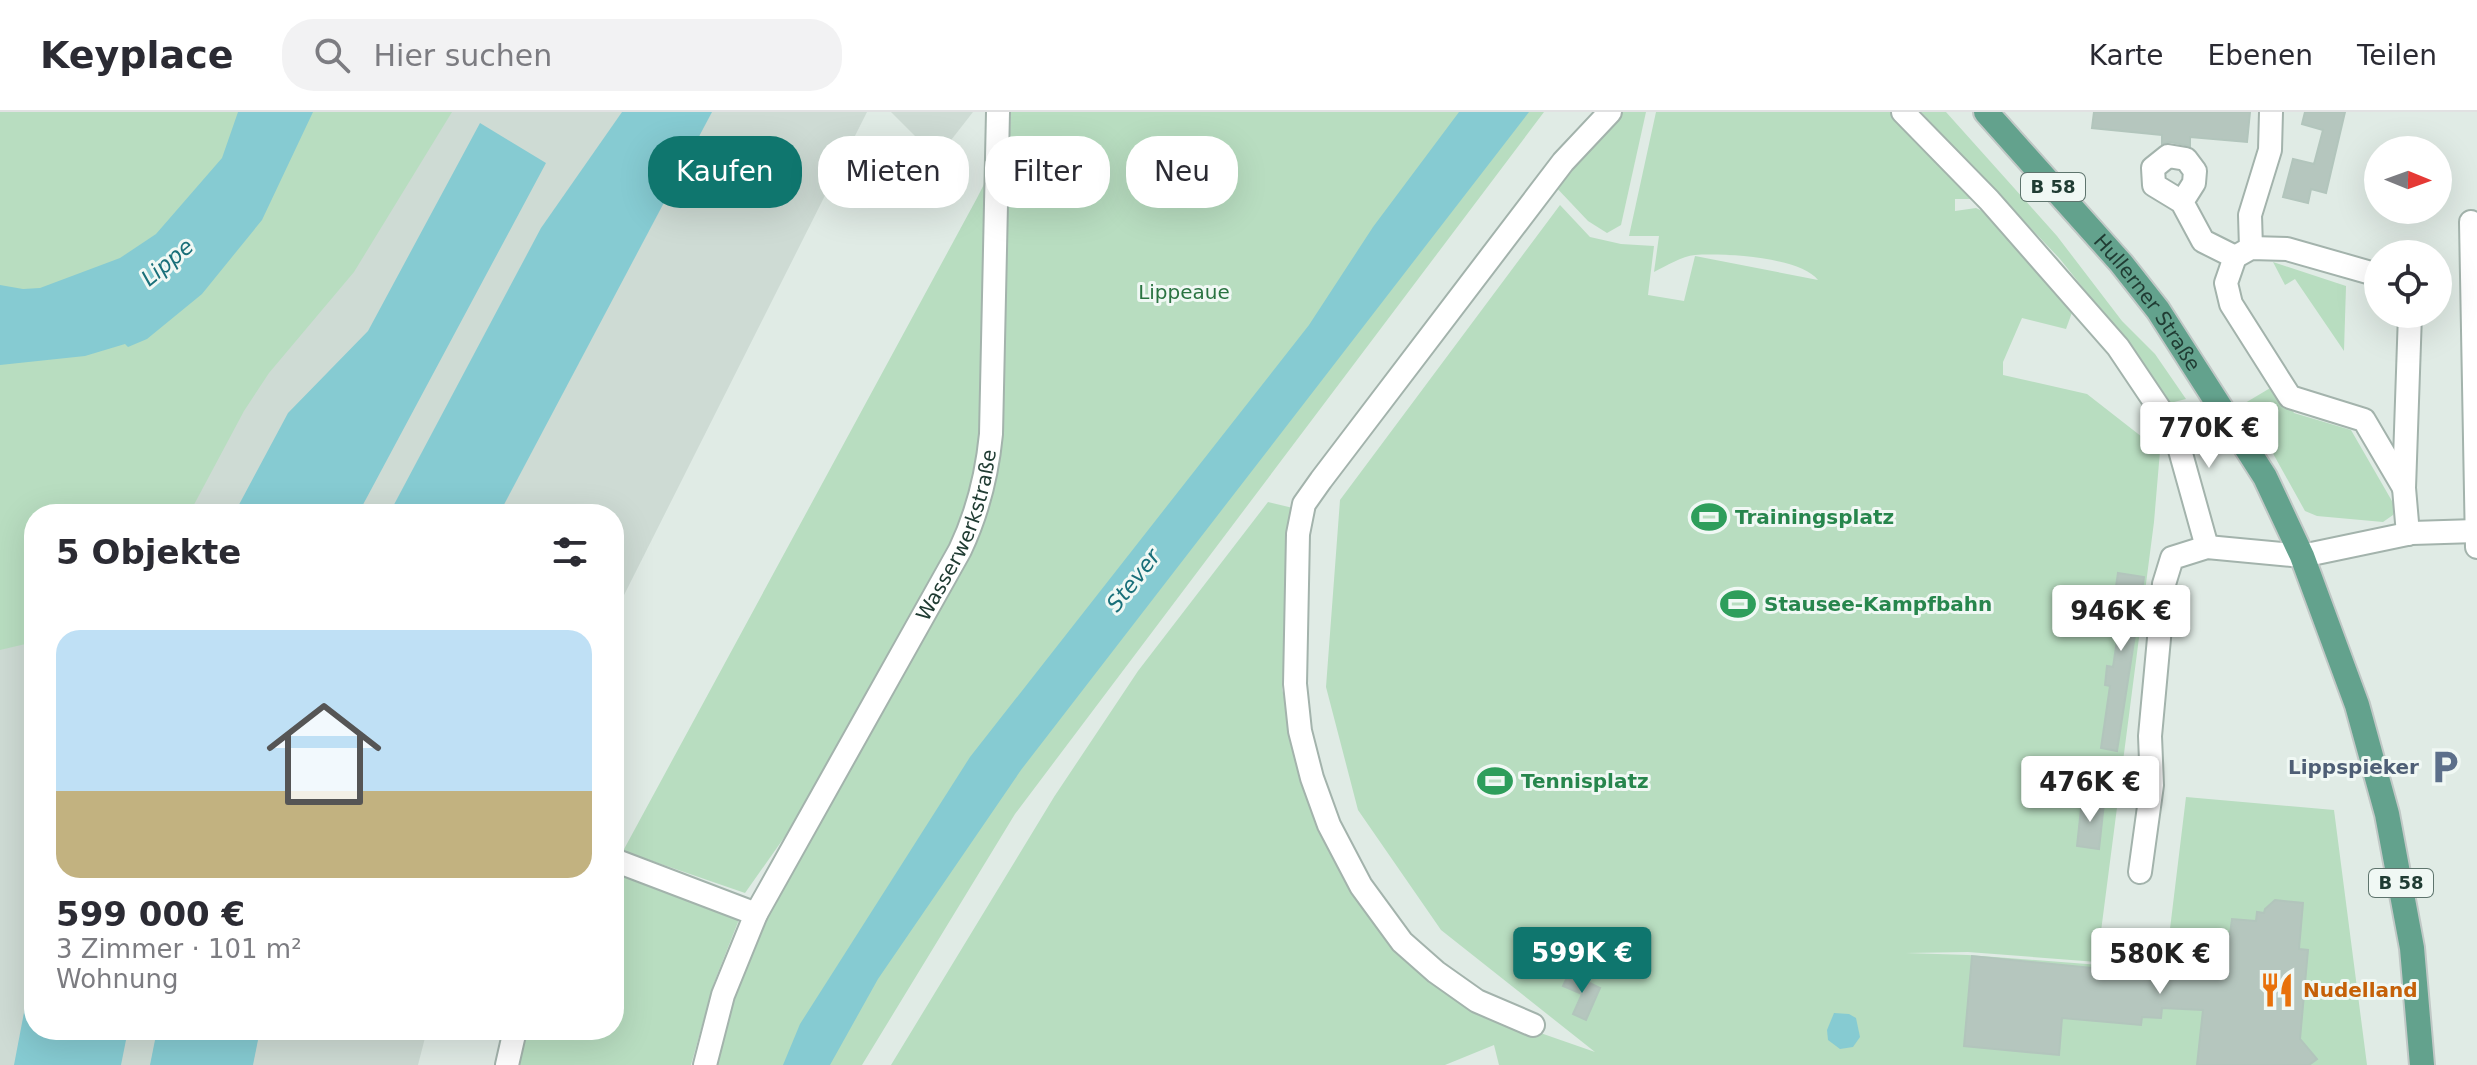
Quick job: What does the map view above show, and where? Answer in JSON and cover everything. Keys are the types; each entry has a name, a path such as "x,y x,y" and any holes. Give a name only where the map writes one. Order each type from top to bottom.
{"main road":[{"name":"Hullerner Straße","path":"1986,112 2121,263 2158,310 2265,477 2302,556 2357,705 2387,814 2412,948 2422,1065"}],"street":[{"name":"Wasserwerkstraße","path":"705,1065 723,995 756,914 960,550 979,503 991,434 998,112"},
{"path":"1533,1025 1477,1001 1436,972 1402,942 1361,886 1329,825 1300,731 1295,684 1298,534 1304,504 1321,480 1563,162 1610,112"},
{"path":"1903,112 1999,211 2118,347 2161,411 2178,443 2207,547"},
{"path":"2271,112 2270,150 2250,215 2243,252 2226,283 2231,304 2290,397 2364,420 2404,488"},
{"path":"2182,202 2203,241 2243,252 2287,249 2364,271"},
{"path":"2140,872 2152,785 2150,736 2164,584 2172,558 2207,547 2302,556 2408,534 2476,539 2471,222"},
{"path":"2408,534 2404,488 2410,328"},
{"path":"624,864 756,914"},
{"path":"507,1065 513,1040"}],"shaded area":[{"path":"451,112 867,112 855,136 818,136 819,208 624,595 624,504 165,504"},
{"path":"891,112 973,112 954,136 915,136"},
{"path":"24,606 24,1040 424,1040 418,1065 0,1065 0,611"}],"green space":[{"path":"0,112 452,112 354,272 269,373 244,411 194,504 24,504 24,644 0,650"},
{"name":"Lippeaue","path":"1011,112 1544,112 1015,814 862,1065 711,1065 747,947 891,686 745,893 624,849 985,182 985,208 1110,208 1110,136 1008,136"},
{"path":"1615,112 1646,112 1621,225 1607,233 1588,221 1553,184"},
{"name":"Stausee-Kampfbahn","path":"1656,112 1892,112 1971,194 1971,199 1955,199 1955,211 1976,208 1995,217 2074,307 2066,329 2022,318 2003,362 2003,375 2087,394 2160,451 2154,522 2097,962 1968,952 1906,953 2165,970 2186,797 2334,810 2367,1065 1499,1065 1494,1045 1445,1065 891,1065 1054,797 1138,671 1268,502 1293,508 1282,689 1318,822 1391,941 1474,1010 1595,1052 1441,930 1358,810 1326,687 1340,500 1560,205 1590,237 1621,244 1654,246 1648,295 1684,301 1695,256 1818,280 1809,272 1779,261 1724,255 1690,256 1654,272 1659,236 1629,236"},
{"path":"1921,112 1946,112 2057,236 2122,321 2155,354 2186,399 2166,404 2150,372 2060,259"},
{"path":"2273,262 2346,286 2344,351 2295,279 2285,285"},
{"path":"2277,384 2294,413 2351,430 2396,508 2393,515 2383,522 2317,516 2305,511 2245,403"},
{"path":"624,874 740,917 714,983 691,1065 513,1065 522,1040 624,1040"}],"water":[{"name":"Lippe","path":"238,112 313,112 262,220 202,294 147,339 128,347 125,344 85,356 0,365 0,285 40,288 120,258 156,234 222,158"},
{"path":"622,112 712,112 699,136 648,136 648,208 661,208 504,504 394,504 541,228"},
{"name":"Stever","path":"1459,112 1529,112 1021,770 878,979 830,1065 783,1065 800,1024 970,757 1309,325 1373,227"},
{"path":"480,123 546,163 363,504 239,504 288,413 368,331"},
{"path":"24,1012 24,1040 126,1040 121,1065 14,1065"},
{"path":"1834,1013 1856,1018 1860,1037 1853,1047 1840,1049 1828,1040 1827,1030"},
{"path":"155,1040 258,1040 253,1065 150,1065"}],"building":[{"path":"2094,112 2250,112 2247,142 2190,137 2190,146 2170,142 2162,144 2162,135 2092,128"},
{"path":"2305,112 2345,112 2326,193 2311,189 2308,203 2283,197 2293,159 2314,164 2323,130 2302,124"},
{"path":"2118,573 2144,577 2117,751 2101,748 2110,686 2105,685 2107,666 2113,667 2118,634 2109,633"},
{"path":"2082,800 2104,803 2099,849 2077,846"},
{"path":"2275,900 2303,903 2299,949 2308,950 2300,1039 2317,1059 2309,1065 2197,1065 2203,1010 2162,1008 2161,1018 2142,1017 2141,1025 2062,1018 2059,1055 1964,1046 1972,956 2204,979 2209,932 2230,934 2232,919 2256,921 2257,912 2264,913"},
{"path":"1569,973 1600,988 1586,1020 1573,1014 1582,994 1563,986"}],"place":[{"name":"Trainingsplatz","path":"1709,517"},
{"name":"Stausee-Kampfbahn","path":"1738,604"},
{"name":"Lippspieker","path":"2445,767"},
{"name":"Tennisplatz","path":"1495,781"},
{"name":"Nudelland","path":"2277,990"}]}
